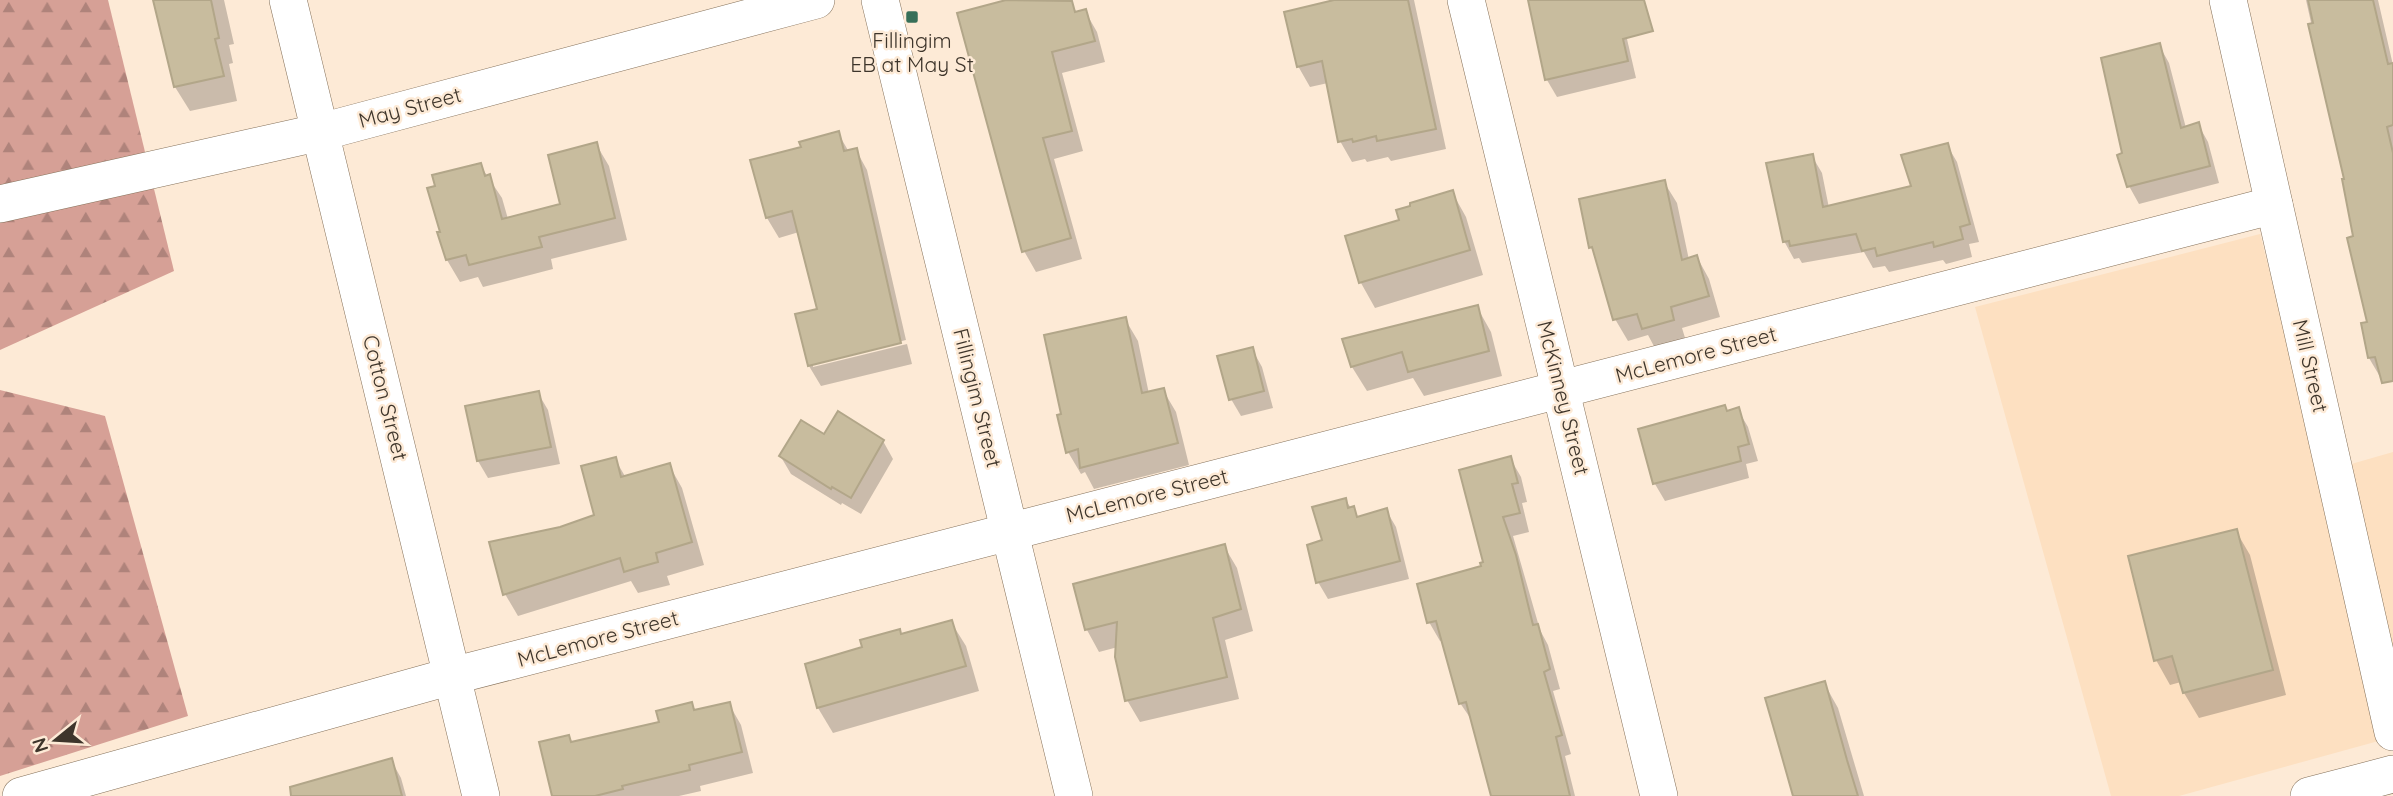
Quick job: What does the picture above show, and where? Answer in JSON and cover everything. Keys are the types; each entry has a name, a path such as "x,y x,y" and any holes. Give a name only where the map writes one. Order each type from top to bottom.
{"street":[{"name":"Cotton Street","path":"288,0 481,796"},
{"name":"May Street","path":"0,204 321,132 816,0"},
{"name":"Fillingim Street","path":"880,0 1074,796"},
{"name":"McKinney Street","path":"1466,0 1659,796"},
{"name":"Mill Street","path":"2228,0 2393,732"},
{"name":"McLemore Street","path":"21,796 452,677 2274,205"},
{"path":"2309,796 2393,774"}],"shaded area":[{"path":"2260,234 2320,473 2393,452 2393,737 2179,796 2111,796 1975,307"}],"green space":[{"path":"0,0 108,0 174,271 0,350"},
{"path":"0,390 105,416 188,716 0,776"}],"building":[{"path":"153,0 211,0 219,38 215,39 224,76 174,87"},
{"path":"1006,0 1072,1 1075,12 1086,9 1095,41 1052,52 1072,131 1043,138 1071,238 1022,252 957,13"},
{"path":"1334,0 1408,0 1436,129 1377,141 1376,136 1353,142 1352,139 1338,142 1322,61 1297,67 1284,12"},
{"path":"1528,0 1644,0 1653,31 1623,39 1628,61 1545,80"},
{"path":"2308,0 2373,0 2388,64 2393,63 2393,125 2387,127 2393,153 2393,381 2382,383 2375,357 2368,358 2361,323 2367,322 2347,238 2353,236 2344,179 2308,24 2313,23"},
{"path":"2160,43 2181,128 2199,122 2210,166 2127,187 2117,155 2122,153 2101,58"},
{"path":"839,131 844,151 857,148 901,343 808,366 795,314 817,309 792,211 766,218 750,160 801,147 799,142"},
{"path":"597,142 615,218 539,237 542,247 469,265 466,255 446,260 427,188 435,186 432,175 481,163 485,176 490,174 502,219 560,204 548,155"},
{"path":"1948,143 1970,224 1960,227 1963,239 1934,247 1933,242 1877,256 1875,248 1862,251 1856,234 1790,246 1789,241 1783,242 1766,163 1813,154 1823,207 1911,186 1901,155"},
{"path":"1665,180 1682,260 1697,255 1709,296 1671,307 1674,320 1642,329 1637,314 1613,320 1592,247 1589,248 1579,199"},
{"path":"1453,190 1470,250 1359,283 1345,236 1399,220 1396,210"},
{"path":"1478,305 1489,351 1408,372 1402,352 1351,367 1342,339"},
{"path":"1126,317 1142,393 1164,388 1178,443 1080,468 1078,449 1066,453 1057,415 1061,414 1044,335"},
{"path":"1253,347 1264,391 1229,400 1217,356"},
{"path":"539,391 551,447 477,461 465,406"},
{"path":"1725,405 1727,411 1739,407 1749,444 1738,447 1741,461 1653,484 1638,429"},
{"path":"838,411 884,440 851,498 832,487 831,489 779,456 801,420 824,434"},
{"path":"1511,456 1518,483 1512,484 1520,513 1503,517 1516,555 1533,625 1538,624 1550,669 1544,672 1562,735 1556,737 1570,796 1491,796 1466,702 1459,704 1436,621 1427,623 1417,584 1481,566 1480,563 1483,562 1459,470"},
{"path":"616,457 621,477 670,463 692,542 656,553 658,562 624,572 620,558 503,595 489,542 560,527 594,515 581,466"},
{"path":"1346,498 1348,508 1354,506 1357,517 1387,508 1400,561 1316,583 1307,545 1322,540 1312,507"},
{"path":"2237,529 2273,670 2183,693 2172,656 2154,661 2128,556"},
{"path":"1225,544 1241,609 1213,618 1227,677 1125,701 1115,657 1117,622 1085,630 1073,584"},
{"path":"952,620 966,666 817,708 805,664 862,647 860,640 900,629 901,634"},
{"path":"1825,681 1858,796 1793,796 1765,698"},
{"path":"692,702 694,710 730,702 742,752 689,765 690,770 622,786 623,789 595,796 552,796 539,742 569,735 571,742 659,722 656,711"},
{"path":"392,758 402,796 291,796 290,787"}],"place":[{"name":"Fillingim EB at May St","path":"912,17"}]}
